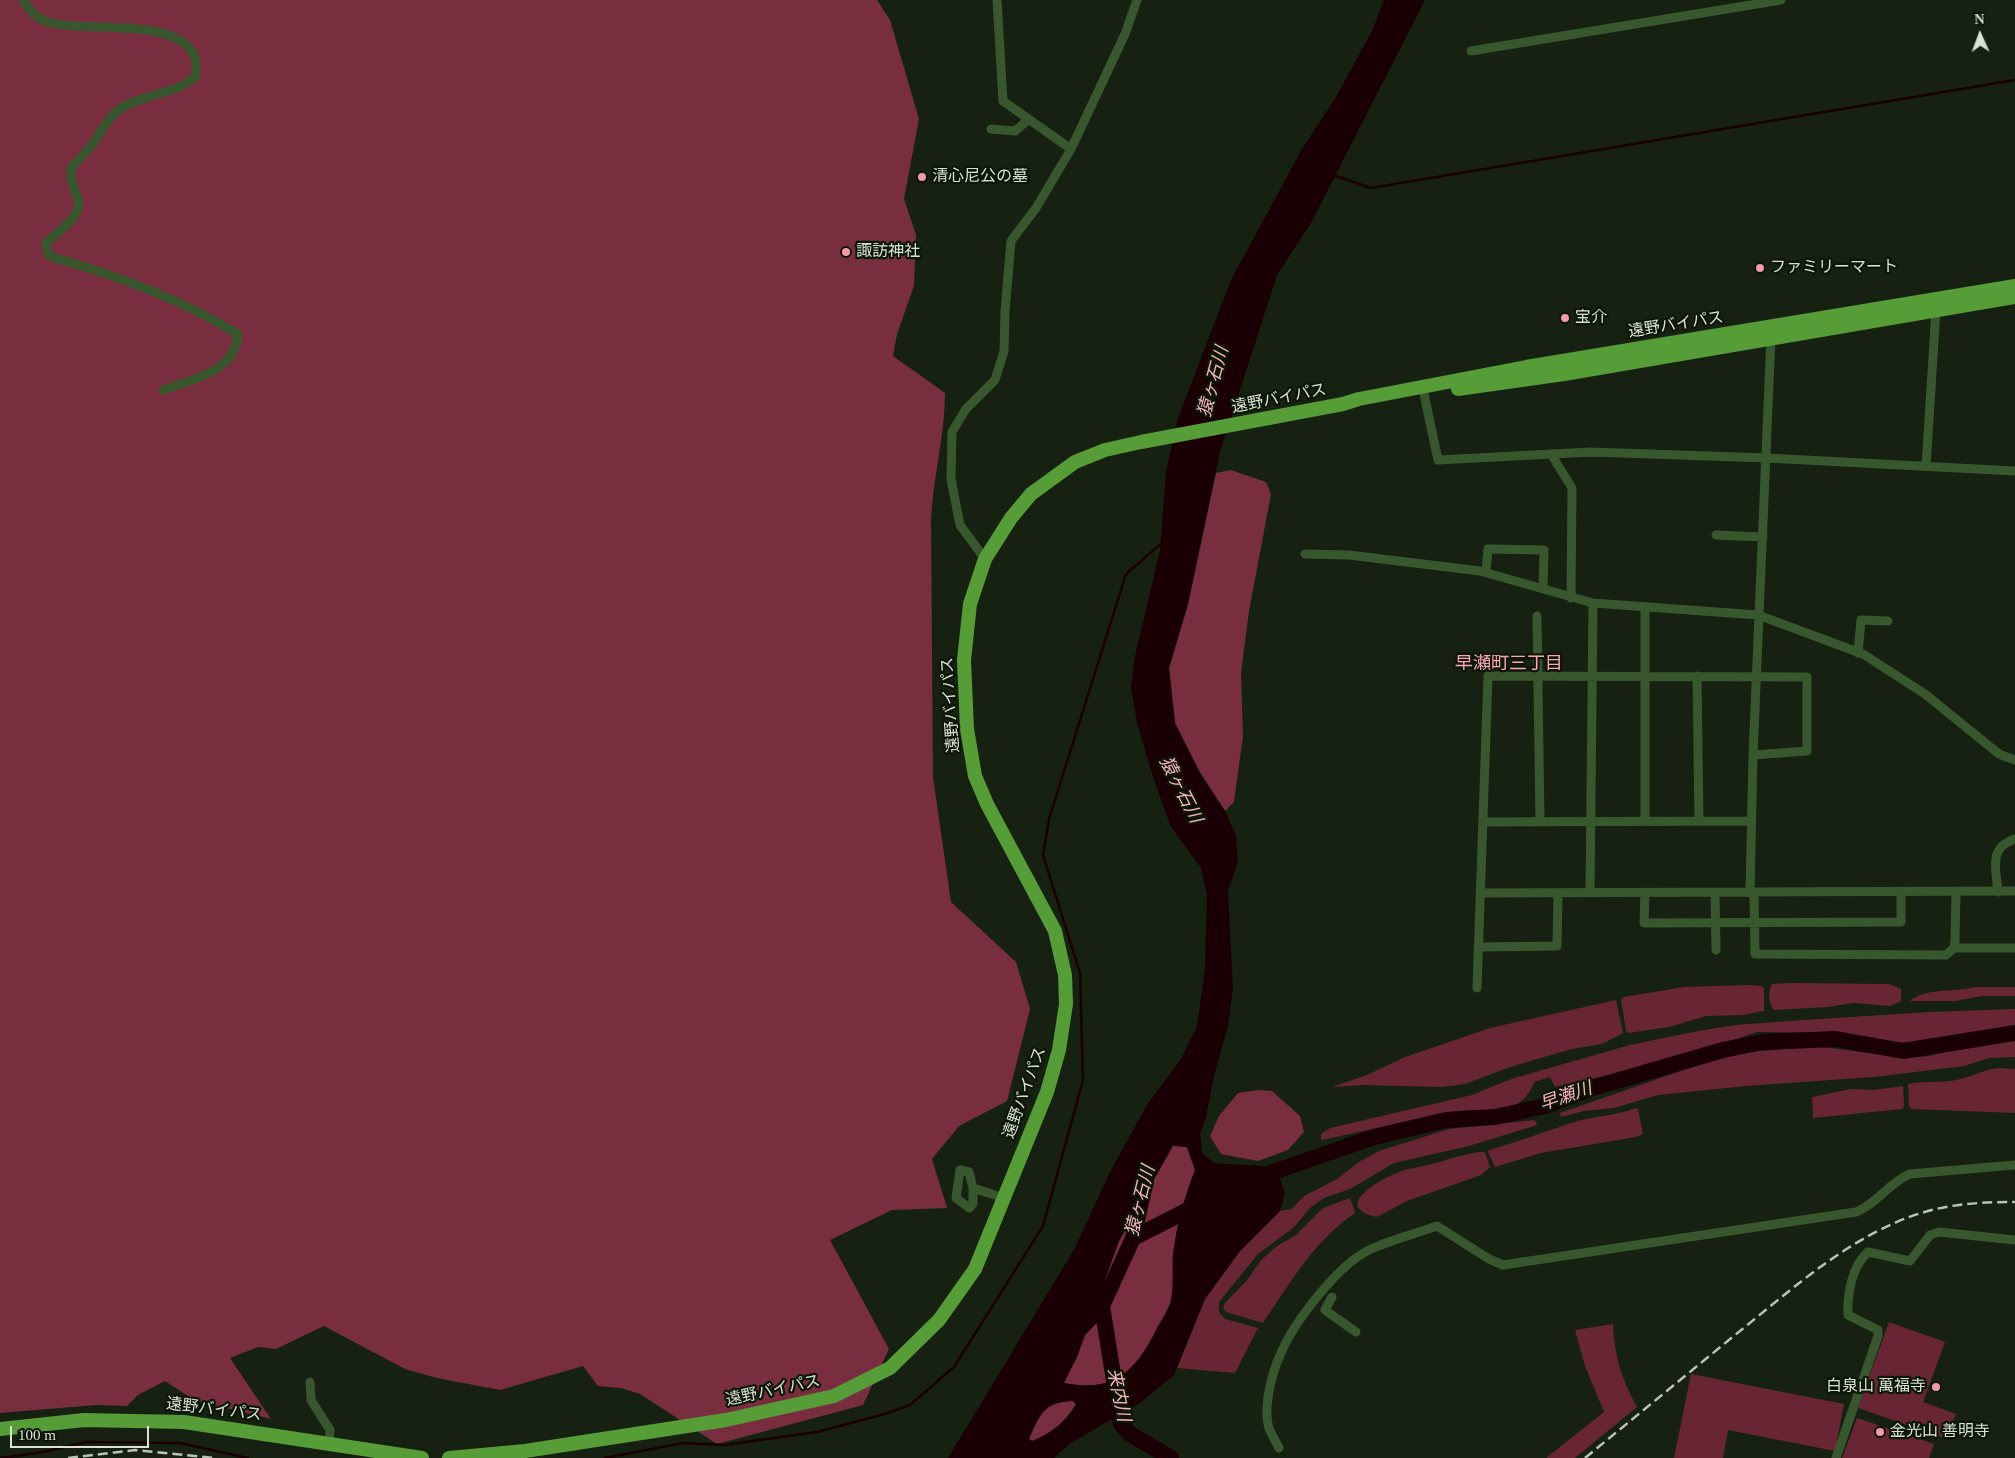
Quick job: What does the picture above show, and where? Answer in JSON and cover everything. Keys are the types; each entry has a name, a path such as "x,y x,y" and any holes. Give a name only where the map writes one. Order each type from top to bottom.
{"highway":[{"name":"遠野バイパス","path":"1343,404 1359,399 1526,367 2015,286"},
{"name":"遠野バイパス","path":"449,1458 525,1451 726,1420 834,1396 890,1368 939,1320 974,1269 1047,1092 1060,1050 1066,1004 1065,976 1055,931 987,804 975,776 967,729 964,660 970,604 985,559 1012,518 1031,494 1075,462 1105,450 1153,440 1343,404 1564,374 1771,337 2015,297"},
{"name":"遠野バイパス","path":"0,1429 84,1420 134,1420 226,1428 422,1458"}],"street":[{"path":"23,0 29,10 43,20 70,26 113,27 173,37 185,43 195,57 196,76 189,83 148,96 125,106 113,114 90,147 71,168 71,185 78,199 79,208 74,217 46,243 48,254 55,258 128,280 178,301 238,334 237,345 226,362 199,378 163,390"},
{"path":"997,0 1004,101 1028,120 1071,148"},
{"path":"985,559 960,525 951,479 952,432 966,409 994,380 1004,351 1005,311 1011,241 1036,208 1071,148 1126,34 1137,0"},
{"path":"1471,51 1781,0"},
{"path":"991,129 1015,131 1028,120"},
{"path":"1926,466 1936,310"},
{"path":"1771,337 1750,821 1755,954 1946,955 1954,948 2015,948"},
{"path":"1424,394 1438,460 1592,452 1767,458 2015,471"},
{"path":"1551,454 1572,488 1571,598"},
{"path":"1716,535 1762,537"},
{"path":"1486,572 1488,550 1544,550 1543,589"},
{"path":"1306,554 1349,555 1486,572 1593,603 1758,615 1858,653 1925,694 1999,754 2015,760"},
{"path":"1590,893 1593,603"},
{"path":"1645,607 1645,821"},
{"path":"1537,616 1540,822"},
{"path":"1858,653 1861,620 1888,621"},
{"path":"1477,988 1488,676 1807,677 1807,751 1753,755"},
{"path":"1697,676 1699,821"},
{"path":"1483,822 1750,821"},
{"path":"1998,892 1996,853 2003,842 2015,838"},
{"path":"1480,893 2015,891"},
{"path":"1644,893 1644,922 1754,923 1901,922 1901,892"},
{"path":"1954,948 1956,892"},
{"path":"1715,893 1716,950"},
{"path":"1478,947 1557,946 1558,894"},
{"path":"1279,1448 1268,1426 1268,1411 1272,1381 1280,1353 1328,1282 1368,1250 1437,1226 1489,1259 1503,1265 1856,1212 1868,1208 1896,1180 1910,1174 2015,1165"},
{"path":"973,1188 1004,1198"},
{"path":"1836,1458 1878,1336 1878,1330 1848,1315 1847,1299 1860,1260 1868,1252 1910,1261 1930,1235 1939,1232 2015,1240"},
{"path":"1332,1297 1325,1310 1356,1332"},
{"path":"310,1382 311,1400 330,1430 329,1445"}],"shaded area":[{"path":"0,0 877,0 890,20 919,119 904,199 916,235 914,286 897,334 893,356 945,393 943,425 931,520 933,777 951,902 1016,962 1030,1009 1007,1101 959,1126 932,1159 947,1208 892,1210 830,1240 889,1349 863,1405 717,1444 640,1394 621,1388 598,1386 583,1366 500,1390 437,1378 405,1369 324,1326 276,1349 258,1347 230,1358 271,1419 194,1400 165,1381 138,1395 127,1406 96,1405 0,1413"},
{"path":"1231,470 1266,482 1271,494 1249,611 1241,673 1243,736 1234,802 1225,811 1200,772 1175,723 1169,668 1188,604 1216,473"},
{"path":"1772,984 1889,984 1901,989 1901,1001 1890,1006 1853,1003 1827,1007 1774,1010 1769,997"},
{"path":"1762,986 1764,989 1764,1011 1743,1015 1706,1016 1669,1027 1628,1033 1626,1031 1621,1000 1624,997 1684,987"},
{"path":"1975,987 2015,987 2015,996 1982,996 1955,1001 1910,1001 1932,992"},
{"path":"1616,1000 1623,1033 1602,1044 1572,1049 1510,1067 1465,1084 1441,1087 1363,1085 1332,1087 1367,1075 1405,1057 1490,1028"},
{"path":"2015,1009 2015,1028 1975,1032 1929,1041 1892,1043 1838,1033 1757,1032 1674,1060 1555,1087 1550,1077 1534,1082 1524,1099 1508,1107 1494,1110 1458,1111 1321,1140 1321,1134 1330,1128 1472,1095 1511,1079 1630,1045 1693,1032 1735,1025 1804,1020"},
{"path":"2015,1039 2015,1057 1989,1058 1964,1066 1874,1077 1746,1086 1658,1095 1614,1108 1584,1111 1561,1117 1560,1113 1712,1060 1751,1052 1815,1046 1907,1058 1929,1056 1989,1040"},
{"path":"1999,1068 2015,1069 2015,1113 1911,1109 1909,1106 1908,1084 1954,1080"},
{"path":"1903,1086 1904,1106 1902,1109 1813,1118 1812,1097 1851,1089 1874,1090"},
{"path":"1258,1090 1272,1091 1300,1116 1304,1132 1288,1150 1258,1161 1221,1154 1210,1136 1219,1116 1238,1093"},
{"path":"1638,1109 1643,1134 1636,1137 1541,1153 1495,1167 1488,1152 1489,1150 1571,1123"},
{"path":"1535,1120 1537,1125 1469,1146 1394,1163 1350,1189 1324,1198 1311,1207 1293,1228 1258,1254 1219,1302 1219,1312 1225,1319 1258,1328 1235,1373 1177,1368 1205,1299 1240,1251 1280,1211 1292,1209 1304,1196 1337,1179 1359,1162 1379,1151 1449,1129"},
{"path":"1173,1145 1187,1147 1195,1170 1184,1201 1177,1232 1173,1254 1172,1295 1169,1307 1140,1357 1121,1376 1110,1382 1097,1385 1063,1383 1077,1357 1119,1241"},
{"path":"1485,1152 1490,1167 1481,1175 1407,1201 1377,1217 1363,1212 1358,1206 1360,1198 1366,1191 1376,1183 1399,1172"},
{"path":"1350,1198 1355,1213 1327,1236 1315,1249 1263,1323 1226,1312 1223,1308 1225,1303 1248,1279 1261,1260 1277,1246 1296,1235 1323,1208"},
{"path":"1889,1322 1945,1342 1923,1402 1956,1414 1947,1439 1858,1408"},
{"path":"1613,1324 1615,1347 1620,1367 1637,1407 1575,1458 1546,1458 1604,1412 1585,1366 1575,1330"},
{"path":"1691,1374 1844,1404 1835,1451 1728,1430 1723,1458 1674,1458"},
{"path":"1073,1401 1076,1404 1052,1431 1032,1441 1029,1439 1044,1411 1055,1404"},
{"name":"金光山 善明寺","path":"1857,1418 1934,1444 1929,1458 1842,1458"}],"water":[{"path":"1384,0 1425,0 1311,223 1277,275 1220,452 1188,604 1169,668 1175,723 1199,772 1225,811 1236,836 1238,863 1228,890 1233,989 1228,1026 1214,1076 1206,1117 1200,1134 1202,1153 1214,1163 1276,1167 1285,1193 1280,1211 1240,1251 1205,1299 1174,1375 1140,1403 1069,1444 1054,1458 948,1458 1075,1248 1110,1172 1147,1105 1181,1059 1197,1026 1205,969 1207,894 1201,868 1171,827 1154,780 1137,723 1131,687 1135,656 1160,550 1166,472 1177,421 1231,280 1302,149 1336,97 1372,31","holes":["1173,1146 1187,1147 1195,1170 1184,1201 1177,1232 1173,1254 1173,1283 1169,1307 1141,1356 1122,1375 1097,1385 1064,1383 1077,1357 1119,1241","1073,1401 1076,1404 1057,1427 1039,1438 1032,1441 1029,1439 1044,1411 1055,1404"]}],"waterway":[{"path":"1333,175 1371,188 2015,80"},
{"path":"605,1458 683,1443 724,1445 817,1432 885,1414 910,1405 954,1367 1043,1226 1083,1080 1080,973 1043,855 1049,819 1126,574 1162,543"},
{"name":"早瀬川","path":"1256,1178 1374,1137 1446,1120 1495,1117 1545,1106 1592,1088 1723,1050 1762,1042 1836,1039 1903,1051 2015,1033"},
{"name":"猿ヶ石川","path":"1075,1334 1102,1306 1133,1238 1146,1180"},
{"name":"早瀬川","path":"1133,1238 1200,1204"},
{"name":"来内川","path":"1102,1306 1121,1424 1130,1434 1171,1458"},
{"path":"1,1458 43,1452 86,1442 180,1443 248,1458"}],"railway":[{"path":"1585,1458 1781,1298 1854,1244 1908,1218 1936,1209 1976,1203 2015,1202"},
{"path":"68,1458 135,1450 214,1458"}],"place":[{"name":"清心尼公の墓","path":"922,177"},
{"name":"諏訪神社","path":"846,252"},
{"name":"ファミリーマート","path":"1760,268"},
{"name":"宝介","path":"1565,318"},
{"name":"白泉山 萬福寺","path":"1936,1387"},
{"name":"金光山 善明寺","path":"1880,1432"}],"district":[{"name":"早瀬町三丁目","path":"1509,664"}]}
